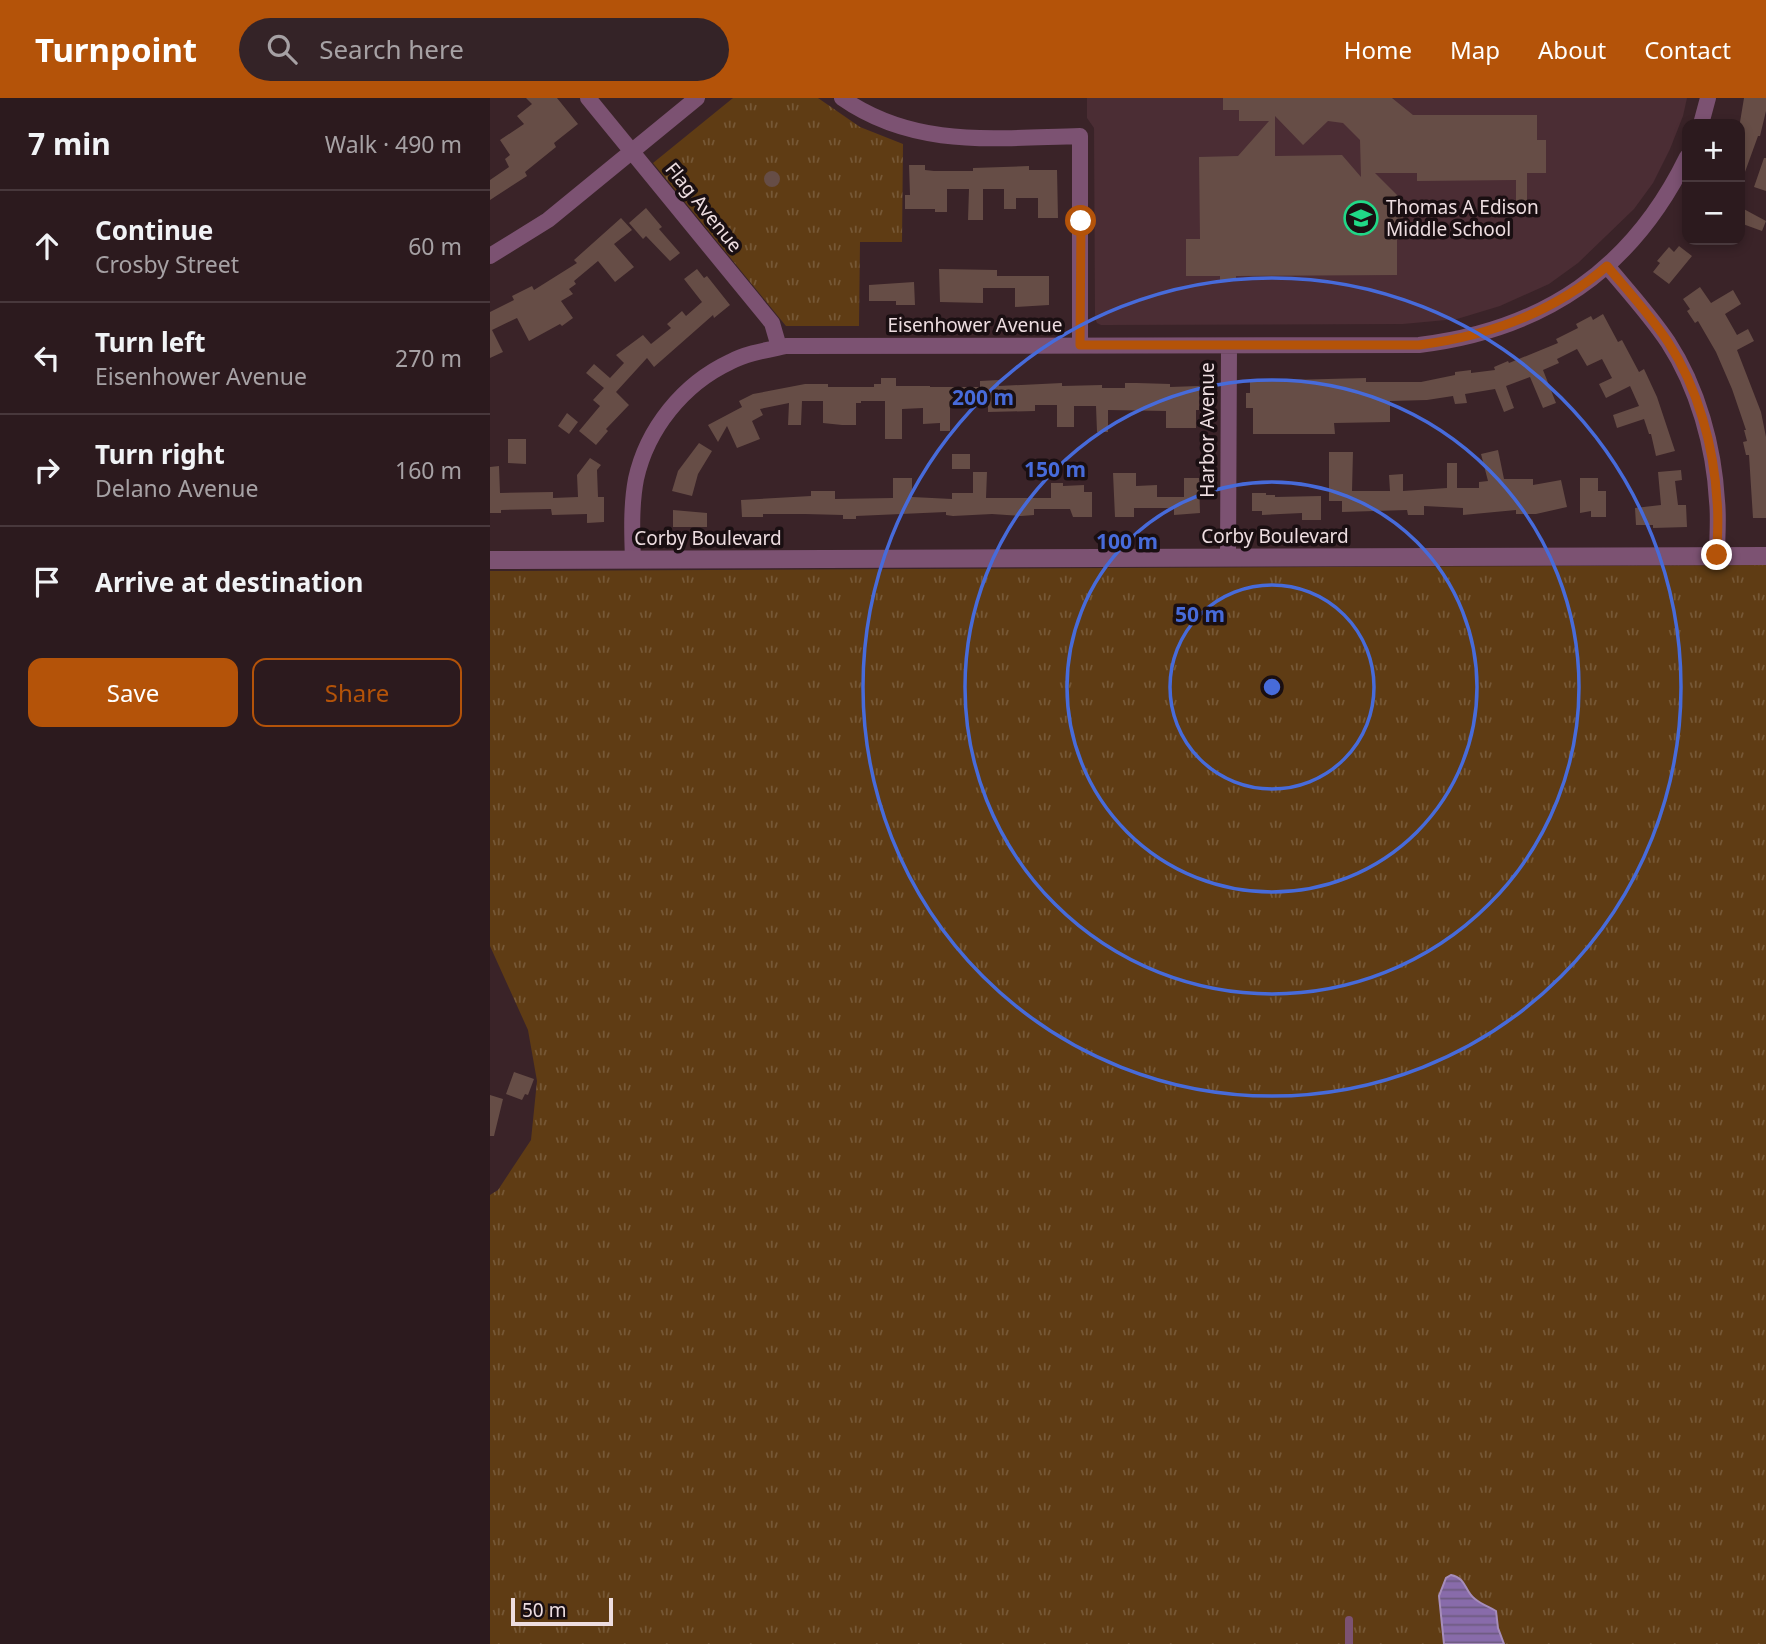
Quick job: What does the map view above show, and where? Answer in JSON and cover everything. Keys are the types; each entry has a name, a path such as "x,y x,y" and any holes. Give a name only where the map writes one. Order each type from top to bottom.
{"street":[{"name":"Flag Avenue","path":"587,98 772,323 779,347"},
{"path":"490,256 548,220 697,98"},
{"path":"842,98 882,121 929,135 985,138 1080,136 1080,345"},
{"path":"1703,119 1709,98"},
{"name":"Eisenhower Avenue","path":"633,560 636,479 659,423 683,394 709,373 731,361 779,347 1419,345 1447,341 1496,330 1527,318 1589,282 1638,235 1662,204 1682,166"},
{"path":"1607,266 1669,344 1694,395 1714,471 1717,555"},
{"name":"Harbor Avenue","path":"1228,557 1229,345"},
{"name":"Corby Boulevard","path":"490,561 1766,556"}],"lane":[{"path":"1349,1620 1349,1644"}],"shaded area":[{"name":"Thomas A Edison Middle School","path":"1087,98 1687,98 1670,149 1653,183 1634,209 1578,263 1549,284 1500,306 1457,319 1403,324 1101,325 1095,318 1094,128 1087,118"},
{"path":"1451,1575 1463,1582 1471,1596 1496,1611 1504,1644 1444,1644 1439,1596 1446,1578"}],"green space":[{"path":"733,98 818,98 860,127 903,144 902,242 860,242 859,326 786,326 653,163"},
{"path":"1766,565 1766,1644 490,1644 490,1195 498,1190 531,1140 537,1081 528,1030 490,946 490,571"}],"building":[{"path":"526,98 557,98 578,124 554,143 556,147 525,172 527,176 490,200 490,180 509,167 505,159 510,155 500,140 524,124 517,116 532,104"},
{"path":"1223,98 1392,98 1413,115 1537,115 1537,140 1546,140 1546,173 1527,173 1527,201 1516,201 1516,180 1417,181 1417,173 1375,173 1411,209 1393,227 1397,231 1397,275 1236,276 1236,280 1220,281 1220,276 1186,276 1186,239 1200,239 1199,157 1238,156 1269,121 1239,121 1239,110 1223,110","holes":["1275,116 1303,145 1328,121 1343,123 1360,140 1361,177 1342,155 1275,156"]},
{"path":"1744,98 1766,98 1760,136 1745,172 1745,119 1740,119"},
{"path":"1766,158 1766,191 1754,187"},
{"path":"909,165 925,165 925,170 934,171 1029,166 1029,170 1057,170 1058,218 1038,218 1038,198 1016,198 1016,209 1004,209 1004,189 983,189 983,220 968,220 969,189 947,189 947,212 935,212 935,209 905,209 905,195 910,195"},
{"path":"769,171 775,171 780,179 778,185 769,187 764,182 764,176"},
{"path":"646,208 662,227 659,229 680,253 670,261 646,236 643,239 629,223"},
{"path":"1745,210 1766,221 1762,231 1745,225"},
{"path":"621,218 632,230 614,244 634,267 615,282 598,261 574,281 576,284 569,289 573,294 561,301 573,318 529,341 517,318 492,330 503,352 490,358 490,312 514,300 512,296 532,286 534,290 577,263 574,260"},
{"path":"1679,246 1692,256 1669,284 1653,272 1660,263 1657,261 1669,247 1674,252"},
{"path":"697,269 704,278 707,276 730,305 714,318 713,315 654,367 647,358 616,392 629,405 606,429 608,431 596,445 579,431 600,406 593,400 604,388 586,373 594,364 610,378 624,363 616,355 643,335 651,344 671,328 667,324 682,311 686,316 702,302 684,279"},
{"path":"939,269 997,270 997,276 1049,276 1049,305 1015,307 1015,288 983,288 983,303 940,302"},
{"path":"914,282 915,305 896,305 896,301 869,301 869,285"},
{"path":"1700,287 1711,303 1733,290 1741,304 1725,314 1737,335 1748,329 1754,341 1737,350 1761,412 1766,437 1766,518 1753,518 1749,455 1746,455 1743,442 1747,441 1746,430 1732,389 1716,352 1698,321 1695,323 1687,311 1690,309 1683,299"},
{"path":"1603,314 1618,342 1622,340 1639,372 1644,369 1657,397 1675,451 1656,456 1644,419 1617,428 1613,415 1639,406 1630,386 1606,398 1599,384 1612,378 1602,359 1587,366 1577,349 1557,359 1559,363 1543,370 1556,403 1543,408 1530,377 1506,386 1514,408 1504,412 1495,389 1465,394 1467,403 1455,404 1453,396 1390,401 1390,422 1334,423 1335,434 1253,434 1253,408 1246,408 1246,393 1250,393 1250,381 1366,378 1366,382 1421,382 1455,375 1455,372 1495,370 1494,367 1508,361 1509,363 1558,343 1556,339 1578,328 1576,324 1591,316 1593,320"},
{"path":"881,378 896,378 896,386 930,387 980,387 980,381 999,380 999,386 1062,383 1062,386 1102,385 1102,388 1125,388 1125,383 1137,383 1170,384 1170,387 1199,386 1199,410 1196,410 1196,428 1166,428 1166,411 1108,410 1108,432 1097,432 1096,406 1074,406 1074,427 1057,427 1057,405 1035,405 1035,411 988,412 988,400 967,400 967,405 950,405 950,431 940,431 940,423 923,424 923,408 902,409 902,439 885,439 885,401 856,403 856,425 842,425 823,423 823,401 802,401 801,425 788,425 789,403 760,409 763,415 752,421 760,439 737,448 727,426 718,442 708,425 742,407 739,401 753,394 805,384 874,387 874,384 881,384"},
{"path":"567,413 578,422 569,434 558,426"},
{"path":"508,439 526,439 526,464 508,463"},
{"path":"699,443 712,451 698,474 692,496 672,491 678,471"},
{"path":"1498,450 1504,479 1533,479 1533,485 1561,480 1567,507 1536,514 1516,514 1516,510 1463,515 1463,508 1424,506 1424,515 1408,515 1407,510 1342,512 1342,501 1329,501 1329,452 1353,452 1352,491 1390,491 1389,475 1403,474 1403,491 1447,488 1447,463 1457,463 1457,488 1479,488 1479,482 1488,481 1481,454"},
{"path":"952,454 970,454 970,469 952,469"},
{"path":"590,458 601,465 597,470 598,497 604,497 604,522 587,523 587,514 552,515 551,509 501,510 501,513 490,513 490,467 499,466 500,493 553,492 553,498 578,497 577,475"},
{"path":"1681,470 1682,480 1675,481 1678,505 1686,505 1687,527 1653,528 1653,525 1636,525 1635,508 1661,505 1658,472"},
{"path":"973,472 987,472 986,498 1051,498 1051,483 1063,483 1063,486 1084,485 1084,492 1092,492 1092,517 1073,517 1070,509 1034,509 1034,515 1021,516 953,516 946,515 946,512 856,516 856,519 843,519 843,515 805,514 742,517 741,500 811,496 811,491 835,491 835,499 893,498 893,478 912,478 912,497 952,499 952,493 973,493"},
{"path":"1113,473 1136,473 1136,486 1157,485 1157,497 1184,497 1184,478 1199,478 1200,513 1174,515 1174,508 1134,508 1134,517 1115,517"},
{"path":"1580,478 1598,478 1598,491 1606,491 1606,517 1591,517 1591,511 1580,513"},
{"path":"1252,493 1266,493 1275,497 1321,496 1321,520 1302,520 1302,513 1262,515 1262,511 1252,511"},
{"path":"673,510 707,513 707,527 673,527"},
{"path":"514,1072 534,1079 528,1095 525,1094 522,1100 506,1094"},
{"path":"490,1095 503,1099 494,1136 490,1136"}],"place":[{"name":"Thomas A Edison Middle School","path":"1361,218"}],"route":[{"path":"1081,221 1080,345 1419,345 1447,341 1496,330 1527,318 1589,282 1607,266 1669,344 1694,395 1714,471 1717,555"}]}
